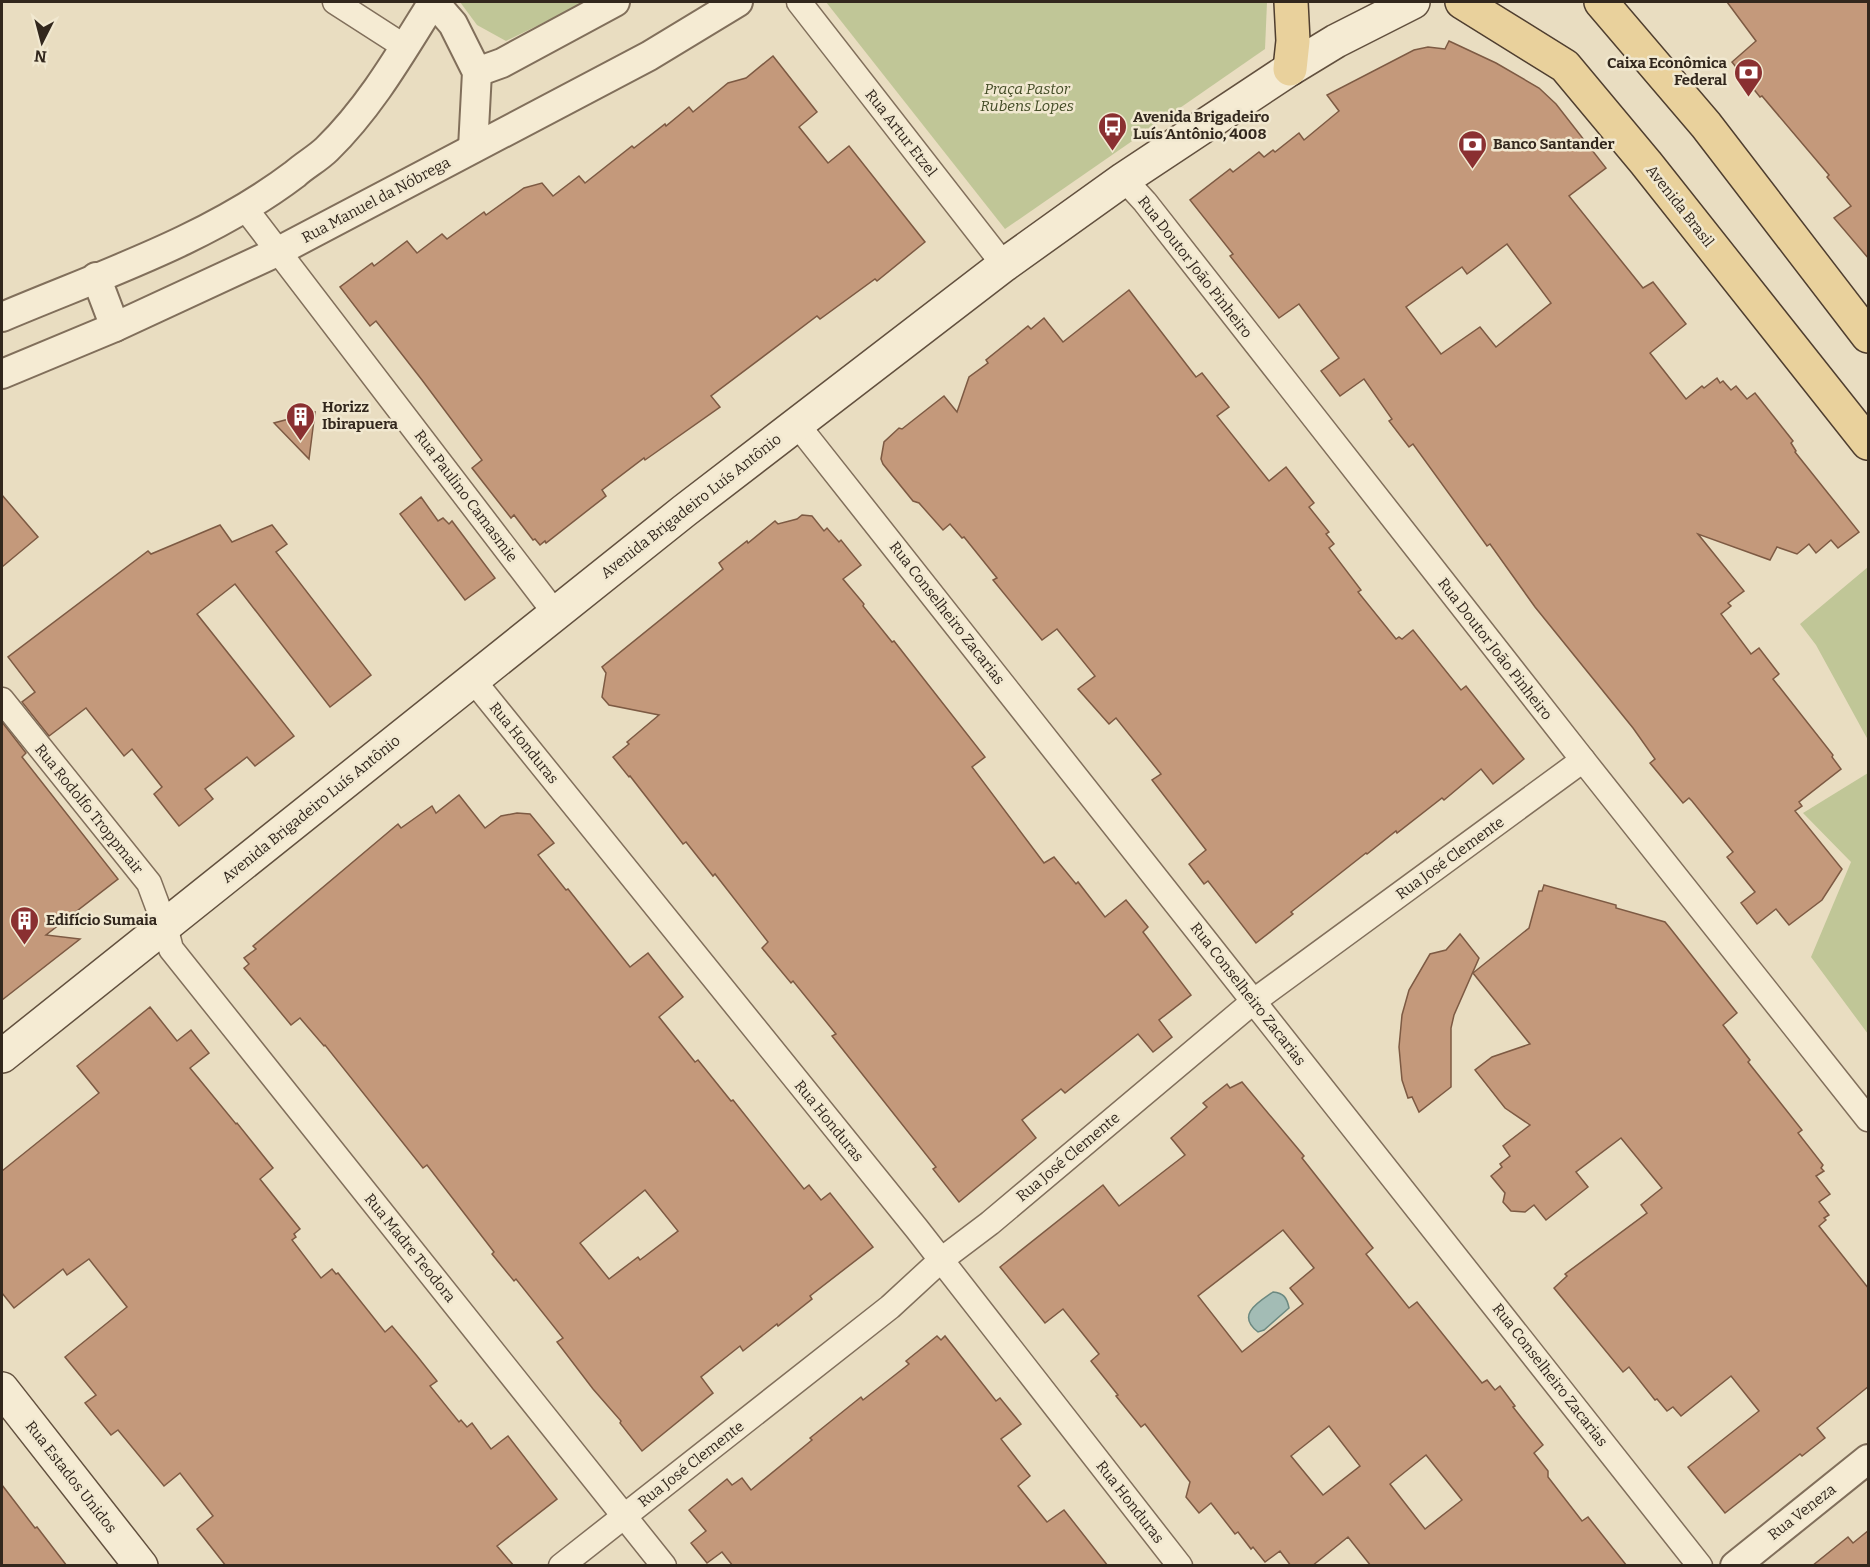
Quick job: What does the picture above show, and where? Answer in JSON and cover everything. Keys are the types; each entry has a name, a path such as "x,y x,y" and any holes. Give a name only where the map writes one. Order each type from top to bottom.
{"main road":[{"path":"1290,69 1293,41 1291,2"},
{"name":"Avenida Brigadeiro Luís Antônio","path":"2,1056 555,613 796,423 1004,265 1124,179 1290,69 1336,41 1413,2"},
{"name":"Avenida Brasil","path":"1462,2 1565,66 1647,163 1869,443"},
{"path":"1601,2 1706,125 1869,336"},
{"name":"Rua Estados Unidos","path":"2,1389 141,1566"}],"street":[{"path":"335,2 405,47"},
{"path":"2,317 172,246 245,208 280,185 327,149 373,96 434,2 453,24 477,72 473,148"},
{"path":"477,72 502,63 615,2"},
{"name":"Rua Manuel da Nóbrega","path":"2,374 115,327 279,251 650,56 738,2"},
{"name":"Rua Artur Etzel","path":"799,2 1004,265"},
{"name":"Rua Doutor João Pinheiro","path":"1124,179 1145,202 1583,760 1869,1119"},
{"name":"Rua Paulino Camasmie","path":"245,208 555,613"},
{"path":"96,277 115,327"},
{"name":"Rua Conselheiro Zacarias","path":"796,423 1700,1566"},
{"name":"Rua Honduras","path":"473,680 941,1260 1180,1566"},
{"name":"Rua Rodolfo Troppmair","path":"2,700 149,883 165,926"},
{"name":"Rua José Clemente","path":"561,1566 890,1306 941,1260 990,1223 1254,1001 1583,760"},
{"name":"Rua Madre Teodora","path":"165,926 171,949 188,971 664,1566"},
{"name":"Rua Veneza","path":"1735,1566 1869,1459"}],"green space":[{"path":"460,2 586,2 506,41 477,25"},
{"name":"Praça Pastor Rubens Lopes","path":"826,2 1267,2 1265,49 1005,229"},
{"path":"1868,567 1868,740 1816,645 1800,624"},
{"path":"1868,773 1868,1034 1811,957 1851,862 1803,813"}],"water":[{"path":"1273,1292 1284,1297 1289,1308 1264,1330 1258,1332 1252,1326 1249,1315 1255,1305"}],"building":[{"path":"1727,2 1869,2 1869,259 1834,218 1851,206 1827,177 1829,175 1732,62 1756,41"},
{"path":"1449,41 1496,63 1539,88 1556,104 1606,168 1569,196 1643,288 1653,282 1686,324 1650,353 1686,399 1717,378 1720,383 1723,381 1731,390 1736,386 1747,399 1755,393 1793,441 1791,443 1795,452 1859,532 1838,548 1831,540 1816,553 1809,544 1797,554 1777,547 1770,560 1698,534 1744,591 1728,603 1731,606 1721,614 1751,654 1759,648 1779,674 1773,679 1833,755 1832,757 1841,769 1799,802 1802,806 1795,811 1842,869 1822,900 1789,925 1776,909 1757,924 1741,903 1755,892 1727,857 1733,852 1692,801 1689,798 1683,803 1650,763 1655,759 1633,728 1535,607 1490,544 1487,546 1413,444 1409,447 1389,421 1392,419 1364,379 1340,396 1321,371 1339,358 1299,304 1279,318 1230,256 1233,254 1190,200 1230,169 1233,172 1259,152 1264,157 1273,150 1275,152 1299,133 1304,140 1339,111 1327,95 1414,50 1428,47 1445,49","holes":["1507,244 1551,303 1496,347 1480,327 1441,354 1406,307 1462,267 1467,274"]},
{"path":"773,56 817,112 799,127 828,163 849,146 925,242 877,281 875,279 820,319 817,316 711,396 720,407 645,460 644,458 602,490 606,496 546,543 545,541 540,545 535,539 533,540 514,515 511,518 472,468 482,460 422,380 376,321 370,326 340,287 372,263 374,266 407,241 417,253 442,234 447,239 484,212 486,215 524,188 542,183 553,196 579,176 585,183 632,146 634,148 689,107 693,112 728,83 746,78"},
{"path":"1129,290 1196,377 1202,373 1229,407 1217,416 1269,481 1286,467 1314,503 1309,507 1329,532 1326,534 1334,544 1329,548 1361,590 1358,592 1396,639 1399,637 1402,639 1413,630 1461,690 1466,686 1524,759 1493,784 1481,769 1444,800 1442,798 1397,833 1396,831 1366,853 1291,912 1293,914 1256,943 1208,881 1204,884 1189,864 1206,850 1152,780 1161,774 1116,718 1109,724 1078,689 1095,676 1057,629 1042,640 993,580 997,578 964,537 962,538 950,524 943,530 919,503 913,501 881,459 884,442 899,428 902,429 944,396 957,412 969,377 988,363 986,360 1028,326 1031,329 1044,318 1063,342"},
{"name":"Horizz Ibirapuera","path":"315,412 309,459 274,423"},
{"path":"2,495 38,537 2,567"},
{"path":"421,497 438,521 443,518 449,524 452,521 495,578 465,600 400,514"},
{"path":"802,515 812,516 824,531 827,528 839,542 841,540 861,565 843,579 985,757 972,767 1044,863 1054,857 1076,884 1078,882 1105,917 1126,900 1148,927 1143,932 1191,995 1159,1020 1172,1037 1153,1052 1138,1034 1065,1093 1061,1089 1022,1120 1036,1138 959,1202 933,1169 936,1167 832,1036 836,1034 793,981 791,983 762,948 768,942 715,874 713,876 686,842 683,844 613,757 659,715 609,705 602,697 606,673 602,667 723,569 719,563 747,541 748,543 775,521 778,524 797,519"},
{"path":"220,525 232,542 272,525 287,544 276,552 371,675 330,707 235,584 197,614 294,736 255,766 247,757 205,789 213,799 179,826 154,794 162,787 132,749 124,756 86,708 49,736 22,702 35,692 8,657 148,551 151,554"},
{"path":"2,722 26,753 22,757 118,879 46,935 80,939 2,1000"},
{"path":"459,795 485,828 501,816 517,813 530,814 554,843 538,855 630,967 648,953 683,997 659,1017 695,1062 698,1060 731,1101 733,1100 804,1189 809,1185 821,1200 830,1193 873,1247 810,1296 812,1299 778,1326 777,1324 743,1351 740,1346 701,1377 713,1393 642,1451 620,1423 621,1421 557,1342 563,1338 516,1279 514,1281 492,1254 494,1252 427,1165 423,1168 325,1045 300,1018 291,1025 244,968 249,964 244,958 256,949 253,946 398,824 401,828 432,806 436,813","holes":["645,1190 678,1231 640,1260 638,1257 609,1279 580,1243"]},
{"path":"1544,885 1616,905 1616,908 1665,922 1670,928 1737,1013 1723,1025 1750,1060 1748,1062 1802,1130 1798,1133 1823,1165 1821,1168 1824,1171 1816,1176 1830,1194 1819,1202 1829,1215 1819,1226 1869,1289 1869,1386 1817,1428 1825,1438 1802,1456 1800,1454 1725,1513 1688,1467 1759,1411 1731,1376 1681,1416 1673,1407 1667,1411 1657,1399 1655,1400 1629,1367 1623,1372 1554,1288 1567,1276 1565,1274 1647,1213 1641,1205 1662,1188 1621,1138 1576,1172 1588,1187 1546,1220 1534,1205 1525,1212 1511,1211 1503,1202 1505,1193 1491,1176 1510,1156 1503,1146 1530,1125 1505,1108 1475,1070 1492,1057 1530,1044 1473,973 1529,928 1539,891 1542,891"},
{"path":"1460,934 1479,958 1454,1015 1451,1028 1451,1087 1419,1112 1412,1097 1408,1098 1402,1080 1399,1047 1402,1015 1409,990 1430,954 1446,950"},
{"path":"150,1007 177,1041 191,1030 209,1053 190,1068 273,1168 260,1179 300,1229 294,1234 296,1237 292,1240 321,1278 332,1269 336,1274 338,1273 385,1332 392,1326 417,1356 437,1381 430,1386 459,1422 461,1420 467,1427 472,1423 491,1449 508,1436 557,1499 497,1546 514,1566 226,1566 197,1529 213,1516 180,1473 164,1486 118,1430 111,1435 85,1403 96,1395 65,1357 127,1307 89,1259 67,1275 63,1269 14,1308 2,1293 2,1171 99,1093 77,1066"},
{"path":"1242,1082 1304,1156 1302,1158 1373,1248 1366,1254 1409,1308 1417,1302 1482,1383 1487,1380 1495,1390 1500,1386 1515,1406 1513,1407 1543,1445 1534,1453 1548,1471 1548,1477 1582,1521 1588,1517 1627,1566 1371,1566 1348,1537 1312,1566 1291,1566 1280,1551 1265,1562 1238,1532 1235,1534 1211,1503 1199,1513 1186,1497 1190,1482 1145,1424 1141,1427 1116,1396 1118,1395 1091,1361 1099,1354 1063,1309 1045,1323 1000,1267 1103,1185 1119,1206 1185,1155 1171,1138 1207,1107 1203,1103 1227,1084 1230,1088","holes":["1283,1230 1314,1268 1290,1288 1303,1304 1242,1352 1198,1296","1329,1426 1360,1466 1323,1495 1291,1456","1426,1455 1462,1500 1425,1529 1390,1484"]},
{"path":"937,1336 941,1340 945,1336 996,1401 1000,1398 1021,1424 1001,1439 1030,1476 1018,1486 1047,1522 1064,1510 1108,1566 733,1566 722,1552 707,1563 691,1543 706,1531 689,1510 727,1479 732,1485 742,1478 751,1490 861,1397 863,1400 909,1364 906,1361"},
{"path":"2,1485 35,1528 37,1527 67,1566 2,1566"},
{"path":"1869,1530 1869,1566 1812,1566 1848,1537 1853,1543"}],"place":[{"name":"Caixa Econômica Federal","path":"1748,98"},
{"name":"Avenida Brigadeiro Luís Antônio, 4008","path":"1112,152"},
{"name":"Banco Santander","path":"1472,170"},
{"name":"Horizz Ibirapuera","path":"301,442"},
{"name":"Edifício Sumaia","path":"25,946"}]}
